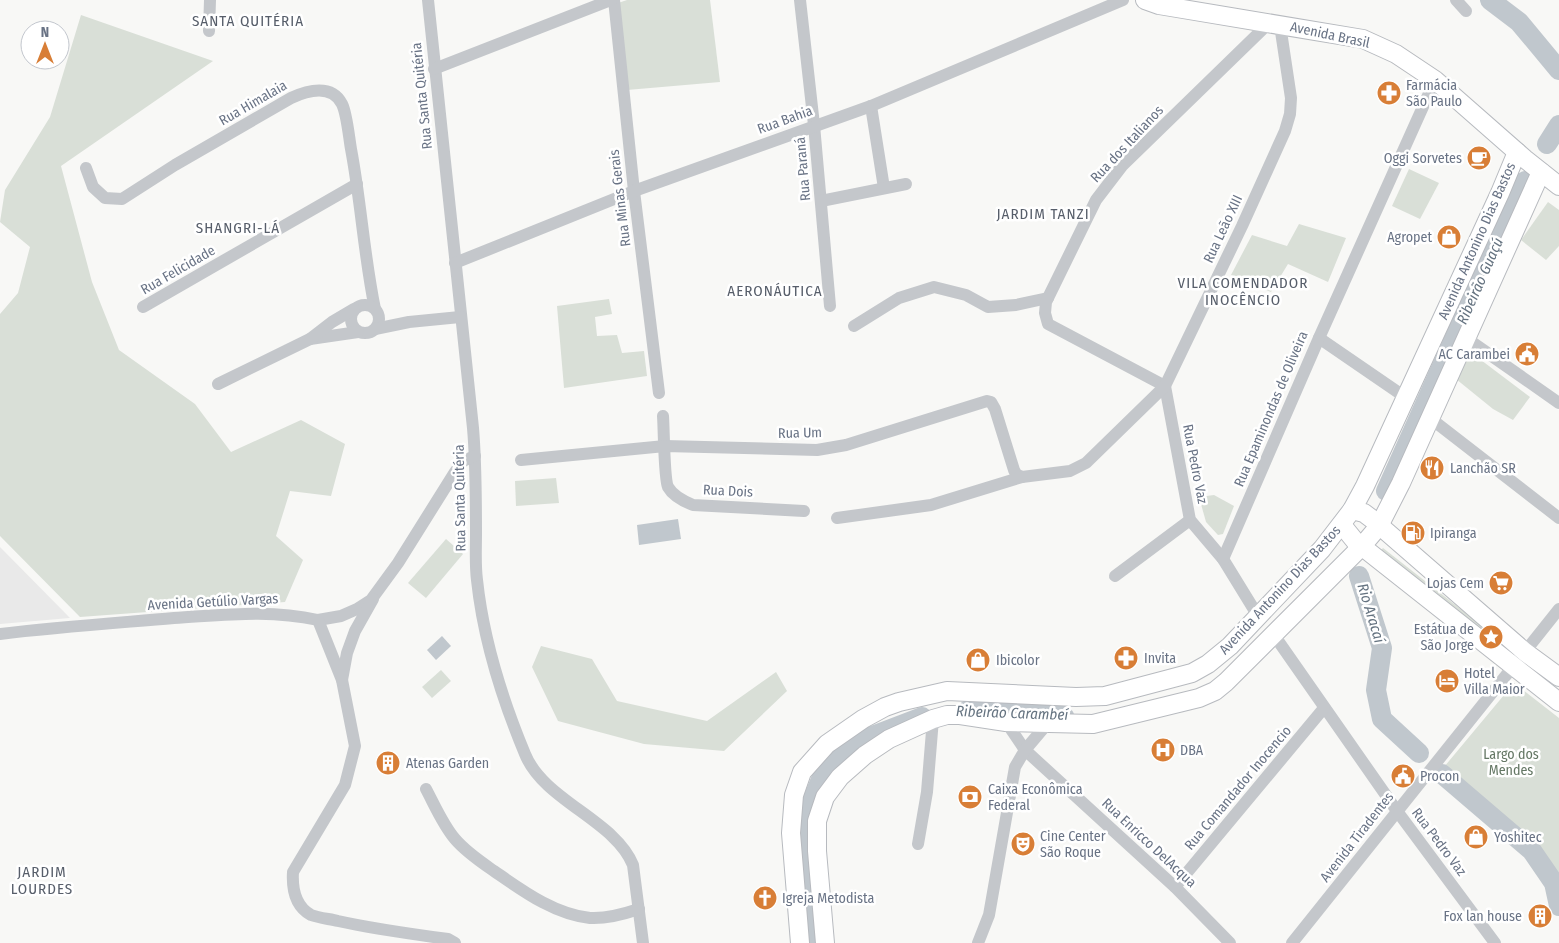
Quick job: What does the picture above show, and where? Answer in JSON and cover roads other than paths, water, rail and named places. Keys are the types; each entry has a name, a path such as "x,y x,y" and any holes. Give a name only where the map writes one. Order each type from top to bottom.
{"main road":[{"name":"Avenida Brasil","path":"1145,0 1159,5 1363,39 1396,54 1435,80 1559,186"},
{"name":"Avenida Antonino Dias Bastos","path":"800,943 792,833 794,795 802,772 827,744 863,719 885,707 947,691 1076,697 1105,696 1192,673 1208,664 1230,646 1322,549 1342,525 1366,486 1405,397 1500,194 1517,152"},
{"name":"Avenida Antonino Dias Bastos","path":"825,943 817,851 817,821 825,797 840,777 865,755 889,739 933,719 947,715 960,715 1006,722 1093,724 1199,698 1215,691 1226,682 1362,546 1379,526 1392,501 1541,172"},
{"path":"1366,486 1370,494 1382,500 1392,501"},
{"path":"1352,510 1364,513 1525,652 1559,677"},
{"path":"1342,525 1351,537 1362,546 1559,702"},
{"path":"1322,549 1336,555 1341,567"}],"street":[{"path":"209,31 210,0"},
{"name":"Rua Santa Quitéria","path":"428,0 475,456 477,579 481,607 498,679 526,757 538,775 554,791 622,844 634,865 643,943"},
{"path":"434,69 612,0"},
{"name":"Rua Minas Gerais","path":"612,0 659,393"},
{"name":"Rua Paraná","path":"800,0 814,125 830,306"},
{"name":"Rua Bahia","path":"455,263 634,191 871,106 1123,0"},
{"path":"1456,0 1466,11"},
{"name":"Rua dos Italianos","path":"1165,386 1052,326 1046,321 1045,313 1048,298 1096,200 1122,166 1274,24"},
{"name":"Rua Leão XIII","path":"837,518 931,505 1022,477 1070,471 1082,466 1165,386 1242,226 1285,131 1290,114 1291,98 1274,24"},
{"name":"Rua Epaminondas de Oliveira","path":"1223,559 1318,338 1435,80"},
{"name":"Rua Himalaia","path":"86,168 93,187 105,198 122,199 175,165 291,98 304,92 318,90 331,93 342,104 357,184 370,284 377,312"},
{"path":"871,106 884,188"},
{"name":"Rua Felicidade","path":"143,307 357,184"},
{"path":"821,201 906,184"},
{"path":"358,332 351,323 351,316 370,284"},
{"path":"854,326 899,298 934,287 966,295 988,308 1016,305 1048,298"},
{"path":"218,384 310,339 332,322 358,307 369,305 377,312 408,322"},
{"path":"376,329 379,322 377,312"},
{"path":"310,339 358,332 366,333 408,322 460,316"},
{"path":"1318,338 1405,397"},
{"path":"1466,338 1559,403"},
{"name":"Rua Pedro Vaz","path":"1165,386 1190,520 1223,559 1258,616"},
{"name":"Rua Um","path":"521,460 665,446 816,450 846,445 987,401 995,409 1014,470 1016,474 1022,477"},
{"name":"Rua Dois","path":"664,416 666,482 673,494 693,504 804,511"},
{"path":"1430,418 1559,518"},
{"path":"455,943 448,939 369,928 311,915 294,896 292,883 293,872 345,785 355,746 342,680 318,620 341,616 370,600 398,563 463,461 475,456"},
{"path":"1115,576 1190,520"},
{"path":"342,680 355,631 373,596"},
{"name":"Avenida Tiradentes","path":"1292,943 1559,609"},
{"name":"Avenida Getúlio Vargas","path":"0,634 118,622 260,612 293,614 318,620"},
{"name":"Rua Pedro Vaz","path":"1274,635 1397,811 1495,943"},
{"name":"Rua Comandador Inocencio","path":"1175,887 1324,708"},
{"path":"918,844 927,792 933,719"},
{"name":"Rua Enricco DelAcqua","path":"1006,722 1025,750 1175,887 1230,943"},
{"path":"978,943 989,915 1015,767 1025,750 1047,724"},
{"path":"426,789 444,823 456,840 476,858 528,895 555,908 590,918 610,916 639,909"}],"waterway":[{"name":"Ribeirão Guaçú","path":"1490,0 1519,22 1559,70"},
{"name":"Ribeirão Guaçú","path":"1547,144 1559,125"},
{"name":"Ribeirão Guaçú","path":"1386,491 1525,181"},
{"name":"Rio Aracaí","path":"1359,576 1382,648 1376,690 1382,719 1419,753"},
{"name":"Ribeirão Carambeí","path":"968,710 1064,716"},
{"name":"Ribeirão Carambeí","path":"812,938 805,855 805,826 812,801 822,777 841,757 867,738 922,717"},
{"name":"Rio Aracaí","path":"1442,774 1532,851 1554,883 1559,906"}],"place":[{"name":"Farmácia São Paulo","path":"1389,93"},
{"name":"Oggi Sorvetes","path":"1479,158"},
{"name":"Agropet","path":"1449,237"},
{"name":"AC Carambei","path":"1527,354"},
{"name":"Lanchão SR","path":"1432,468"},
{"name":"Ipiranga","path":"1413,533"},
{"name":"Lojas Cem","path":"1501,583"},
{"name":"Estátua de São Jorge","path":"1491,637"},
{"name":"Invita","path":"1126,658"},
{"name":"Ibicolor","path":"978,660"},
{"name":"Hotel Villa Maior","path":"1447,681"},
{"name":"DBA","path":"1163,750"},
{"name":"Atenas Garden","path":"388,763"},
{"name":"Procon","path":"1403,776"},
{"name":"Caixa Econômica Federal","path":"970,797"},
{"name":"Yoshitec","path":"1476,837"},
{"name":"Cine Center São Roque","path":"1023,844"},
{"name":"Igreja Metodista","path":"765,898"},
{"name":"Fox lan house","path":"1540,916"}],"district":[{"name":"SANTA QUITÉRIA","path":"248,21"},
{"name":"JARDIM TANZI","path":"1043,214"},
{"name":"SHANGRI-LÁ","path":"238,228"},
{"name":"AERONÁUTICA","path":"775,291"},
{"name":"VILA COMENDADOR INOCÊNCIO","path":"1243,292"},
{"name":"JARDIM LOURDES","path":"42,880"}],"park label":[{"name":"Largo dos Mendes","path":"1511,762"}]}
